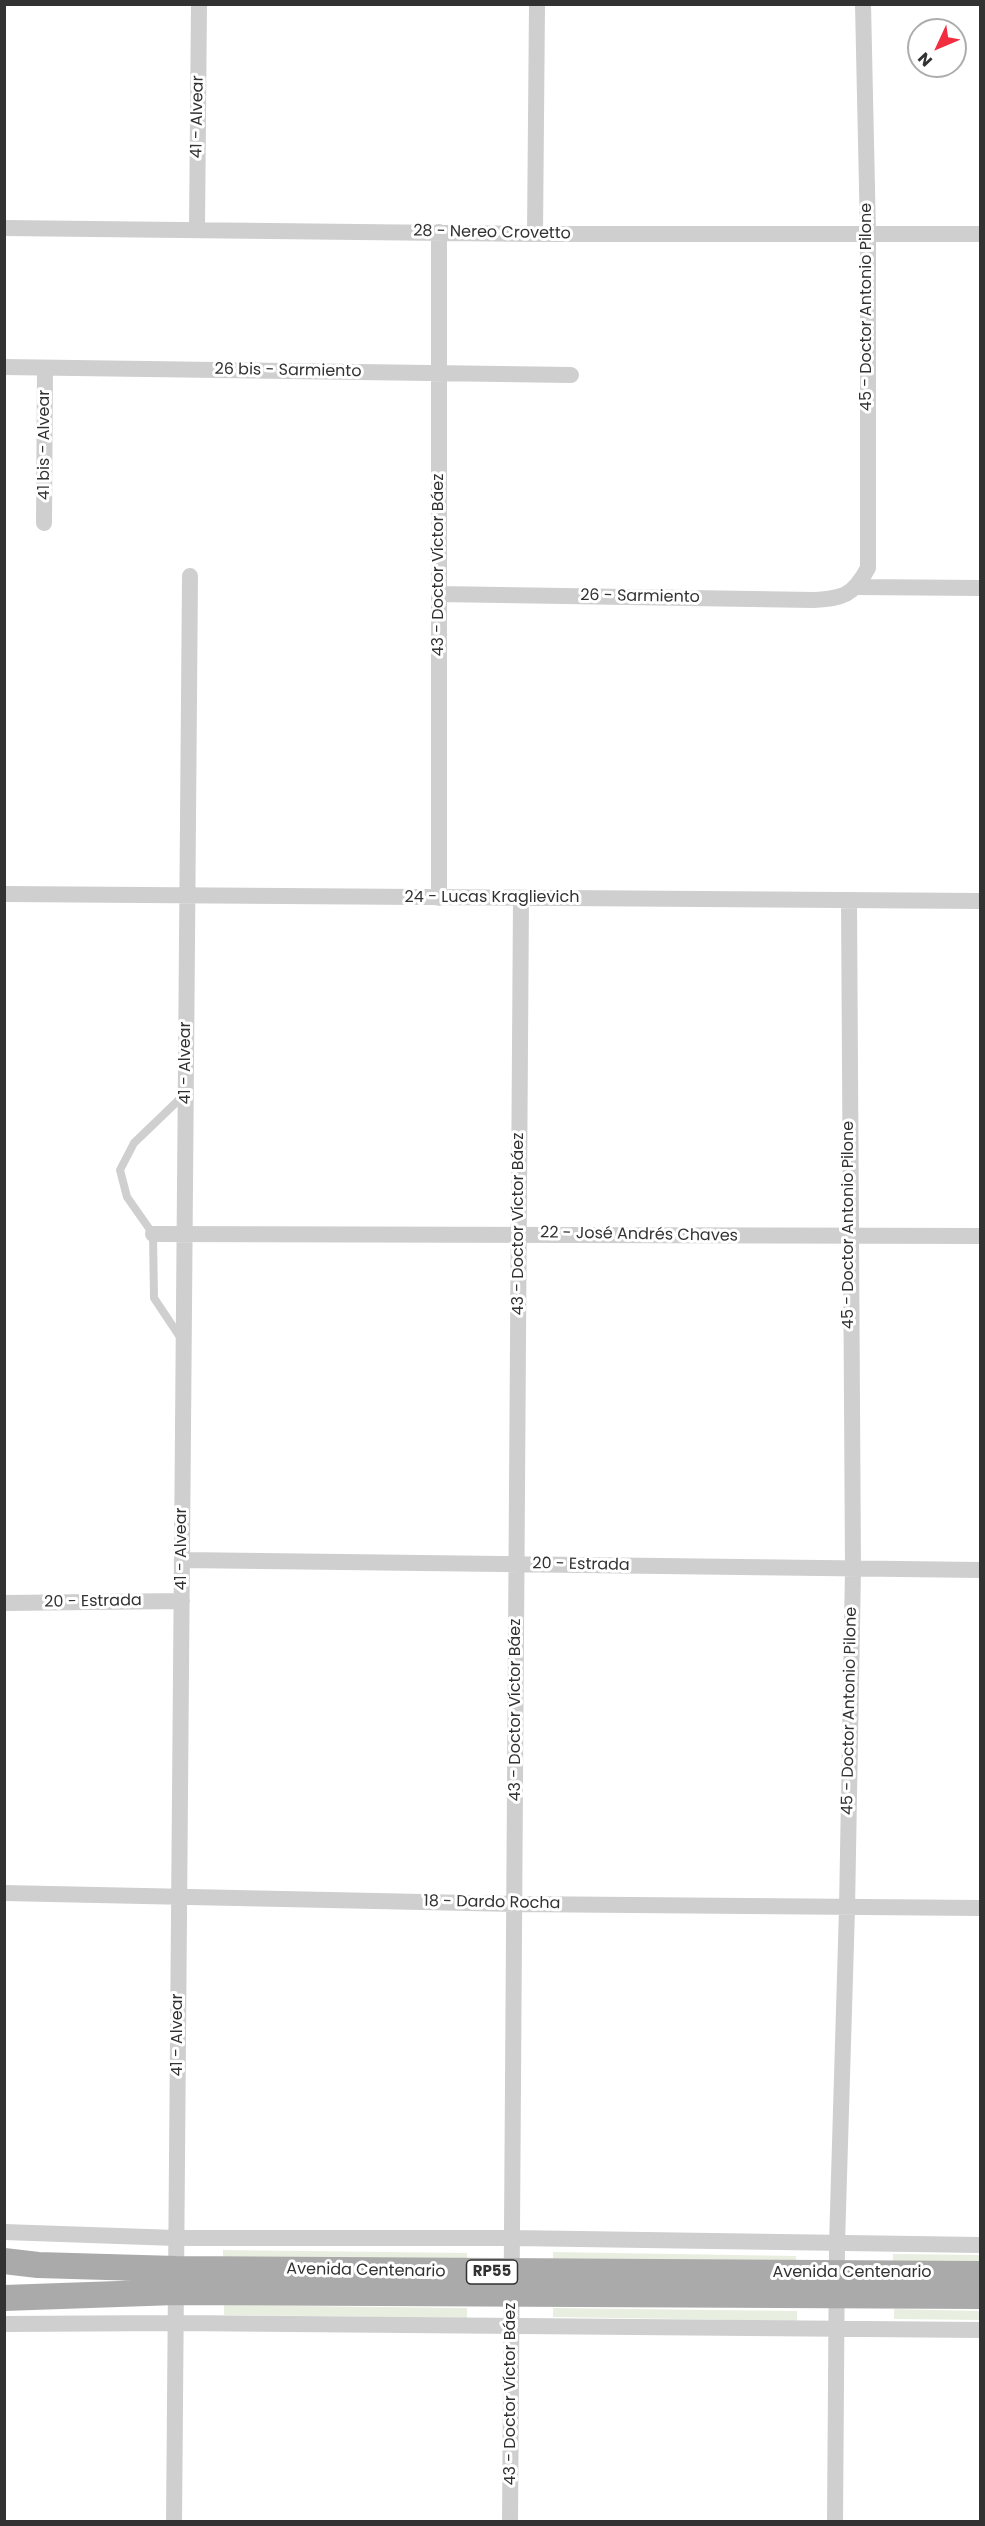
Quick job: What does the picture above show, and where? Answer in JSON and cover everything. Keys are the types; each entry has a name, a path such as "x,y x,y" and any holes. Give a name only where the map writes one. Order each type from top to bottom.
{"main road":[{"name":"Avenida Centenario","path":"4,2261 176,2280 837,2284 981,2274"},
{"name":"Avenida Centenario","path":"4,2298 176,2280"},
{"name":"Avenida Centenario","path":"837,2284 981,2296"}],"street":[{"name":"41 - Alvear","path":"197,229 199,4"},
{"path":"535,234 537,4"},
{"name":"45 - Doctor Antonio Pilone","path":"858,587 868,568 868,234 863,4"},
{"name":"28 - Nereo Crovetto","path":"4,228 535,234 981,234"},
{"name":"43 - Doctor Víctor Báez","path":"439,232 439,898"},
{"name":"26 bis - Sarmiento","path":"4,367 572,375"},
{"name":"41 bis - Alvear","path":"44,523 45,368"},
{"name":"41 - Alvear","path":"174,2522 190,576"},
{"path":"858,587 981,588"},
{"name":"26 - Sarmiento","path":"439,594 814,600 840,598 858,587"},
{"name":"24 - Lucas Kraglievich","path":"4,894 981,901"},
{"name":"43 - Doctor Víctor Báez","path":"510,2522 521,898"},
{"name":"45 - Doctor Antonio Pilone","path":"835,2522 837,2244 847,1909 853,1569 849,1238 849,900"},
{"name":"22 - José Andrés Chaves","path":"153,1234 519,1234 849,1238 981,1236"},
{"name":"20 - Estrada","path":"182,1560 981,1570"},
{"name":"20 - Estrada","path":"4,1603 182,1601"},
{"name":"18 - Dardo Rocha","path":"4,1893 515,1904 847,1909 981,1908"},
{"name":"Avenida Centenario","path":"4,2232 176,2238 512,2238 981,2245"},
{"path":"4,2324 176,2323 981,2330"}],"lane":[{"path":"184,1343 154,1298 153,1234 127,1197 120,1170 134,1143 186,1092"}],"green space":[{"path":"223,2250 467,2253 467,2263 223,2259"},
{"path":"553,2252 796,2256 796,2265 553,2262"},
{"path":"893,2254 980,2255 980,2265 893,2264"},
{"path":"224,2305 467,2308 467,2318 224,2315"},
{"path":"553,2308 797,2311 797,2321 553,2317"},
{"path":"894,2309 980,2311 980,2320 894,2319"}]}
